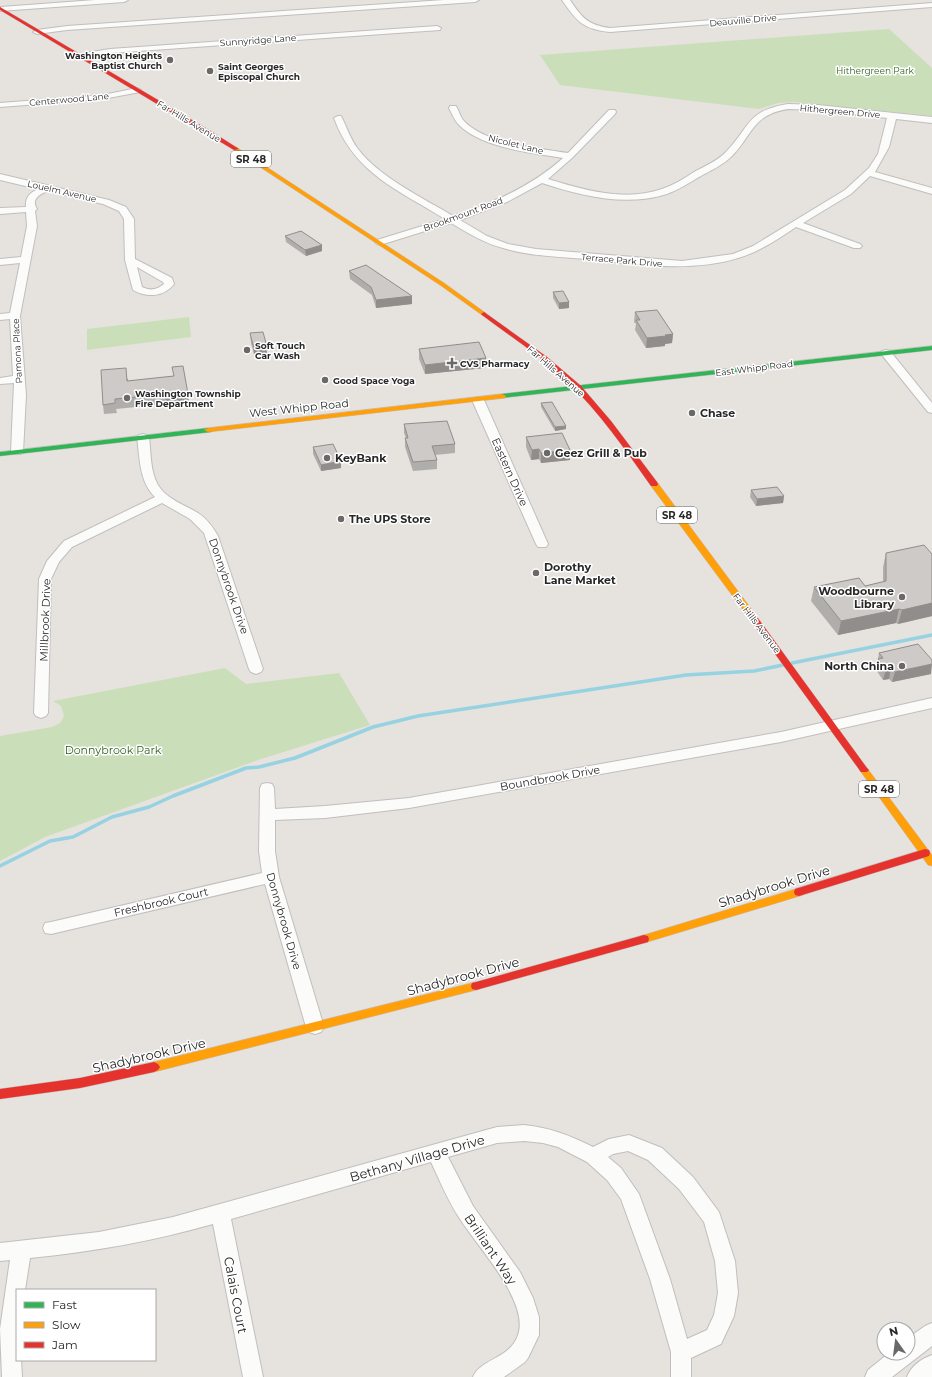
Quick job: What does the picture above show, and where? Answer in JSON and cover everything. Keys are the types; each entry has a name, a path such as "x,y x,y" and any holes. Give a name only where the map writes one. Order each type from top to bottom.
{"main road":[{"name":"Far Hills Avenue","path":"2,12 208,131 380,242 442,284 537,353 577,387 610,424 932,862"},
{"name":"East Whipp Road","path":"577,387 932,348"},
{"name":"West Whipp Road","path":"0,454 478,400 577,387"},
{"name":"Shadybrook Drive","path":"0,1094 42,1090 96,1081 214,1053 551,966 925,853"}],"street":[{"path":"2,12 124,0"},
{"path":"37,32 74,27 475,0"},
{"name":"Deauville Drive","path":"566,0 582,22 586,25 610,30 932,5"},
{"name":"Sunnyridge Lane","path":"79,56 148,48 437,28"},
{"name":"Centerwood Lane","path":"0,105 103,97 137,90"},
{"name":"Hithergreen Drive","path":"540,180 587,193 607,196 631,197 651,195 674,188 721,161 729,154 759,116 769,110 782,108 802,107 932,120"},
{"name":"Nicolet Lane","path":"453,108 463,124 482,136 518,146 568,156"},
{"name":"Brookmount Road","path":"380,242 452,219 495,203 540,180 568,156 612,112"},
{"name":"Terrace Park Drive","path":"338,118 347,141 362,160 383,177 484,238 523,250 615,260 674,264 709,261 735,256 756,248 848,192 869,173 885,146 892,116"},
{"path":"869,173 932,191"},
{"name":"Louelm Avenue","path":"0,177 106,202 123,209 129,219 130,260"},
{"name":"Pamona Place","path":"17,452 20,396 15,316 32,226 31,199 37,192 44,188"},
{"path":"0,211 32,209"},
{"path":"796,224 857,246"},
{"path":"0,262 26,260"},
{"path":"0,317 15,316"},
{"path":"886,353 932,410"},
{"path":"0,380 19,380"},
{"name":"Eastern Drive","path":"478,400 542,544"},
{"name":"Donnybrook Drive","path":"143,437 149,479 152,486 163,498 192,514 207,528 212,536 256,669"},
{"name":"Millbrook Drive","path":"41,713 45,579 53,561 61,550 76,538 163,498"},
{"name":"Boundbrook Drive","path":"267,815 325,812 409,803 781,737 932,703"},
{"name":"Donnybrook Drive","path":"267,788 267,851 271,877 316,1027"},
{"name":"Freshbrook Court","path":"51,928 271,877"},
{"name":"Bethany Village Drive","path":"0,1252 60,1246 141,1233 220,1213 498,1135 524,1133 543,1135 562,1140 594,1156 614,1174 629,1194 660,1279 681,1352 681,1377"},
{"path":"594,1156 609,1147 629,1143 655,1154 686,1183 712,1218 725,1261 728,1293 724,1316 714,1337 681,1352"},
{"name":"Brilliant Way","path":"436,1152 466,1212 503,1261 515,1282 529,1318 530,1330 527,1341 520,1352 511,1361 483,1377"},
{"name":"Calais Court","path":"220,1213 253,1377"},
{"path":"12,1377 10,1342 12,1310 22,1250"},
{"path":"916,1345 932,1333"},
{"path":"875,1377 895,1361"},
{"path":"917,1377 932,1366"}],"green space":[{"name":"Hithergreen Park","path":"889,29 932,68 932,116 795,102 778,103 759,109 560,85 540,55"},
{"path":"189,317 191,337 87,350 87,329"},
{"name":"Donnybrook Park","path":"225,668 246,684 339,673 370,725 258,760 45,837 0,861 0,736 52,727 60,723 64,716 61,706 53,701"}],"building":[{"path":"301,231 322,245 305,250 285,236"},
{"path":"366,265 412,296 376,300 371,287 349,271"},
{"path":"563,291 569,302 559,303 553,292"},
{"path":"657,310 673,334 647,338 636,320 640,320 635,312"},
{"path":"263,332 266,343 253,345 250,333"},
{"path":"479,342 486,358 425,365 419,349"},
{"path":"183,366 188,394 165,397 165,394 115,399 115,403 103,405 101,370 126,368 127,381 174,376 172,367"},
{"path":"552,402 566,426 555,427 541,403"},
{"path":"447,421 455,444 432,446 437,460 413,462 405,438 408,438 404,424"},
{"path":"562,433 570,450 541,453 539,449 532,450 526,437"},
{"path":"333,444 341,461 321,465 313,447"},
{"path":"777,487 784,496 757,499 751,490"},
{"name":"Woodbourne Library","path":"924,545 932,554 932,603 841,621 814,587 859,578 865,586 886,581 886,553"},
{"path":"918,644 932,660 932,664 895,672 891,668 886,669 878,659 883,658 879,653"}],"waterway":[{"path":"792,663 932,635"},
{"path":"0,866 50,841 73,837 112,817 149,807 173,796 246,768 259,767 295,758 373,727 418,716 686,675 754,671 783,665"}],"traffic: fast":[{"path":"502,396 932,348"},
{"path":"0,454 208,430"}],"traffic: slow":[{"path":"236,149 442,284 484,314"},
{"path":"208,430 502,396"},
{"path":"654,484 749,612"},
{"path":"864,770 932,862"},
{"path":"644,939 799,892"},
{"path":"154,1067 476,986"}],"traffic: jam":[{"path":"0,8 236,149"},
{"path":"484,314 568,378 608,423 654,484"},
{"path":"749,612 864,770"},
{"path":"799,892 925,853"},
{"path":"476,986 644,939"},
{"path":"0,1094 80,1083 154,1067"}],"place":[{"name":"Washington Heights Baptist Church","path":"170,60"},
{"name":"Saint Georges Episcopal Church","path":"210,71"},
{"name":"Soft Touch Car Wash","path":"247,350"},
{"name":"CVS Pharmacy","path":"452,363"},
{"name":"Good Space Yoga","path":"325,380"},
{"name":"Washington Township Fire Department","path":"127,398"},
{"name":"Chase","path":"692,413"},
{"name":"Geez Grill & Pub","path":"547,453"},
{"name":"KeyBank","path":"327,458"},
{"name":"The UPS Store","path":"341,519"},
{"name":"Dorothy Lane Market","path":"536,573"},
{"name":"Woodbourne Library","path":"902,597"},
{"name":"North China","path":"902,666"}]}
